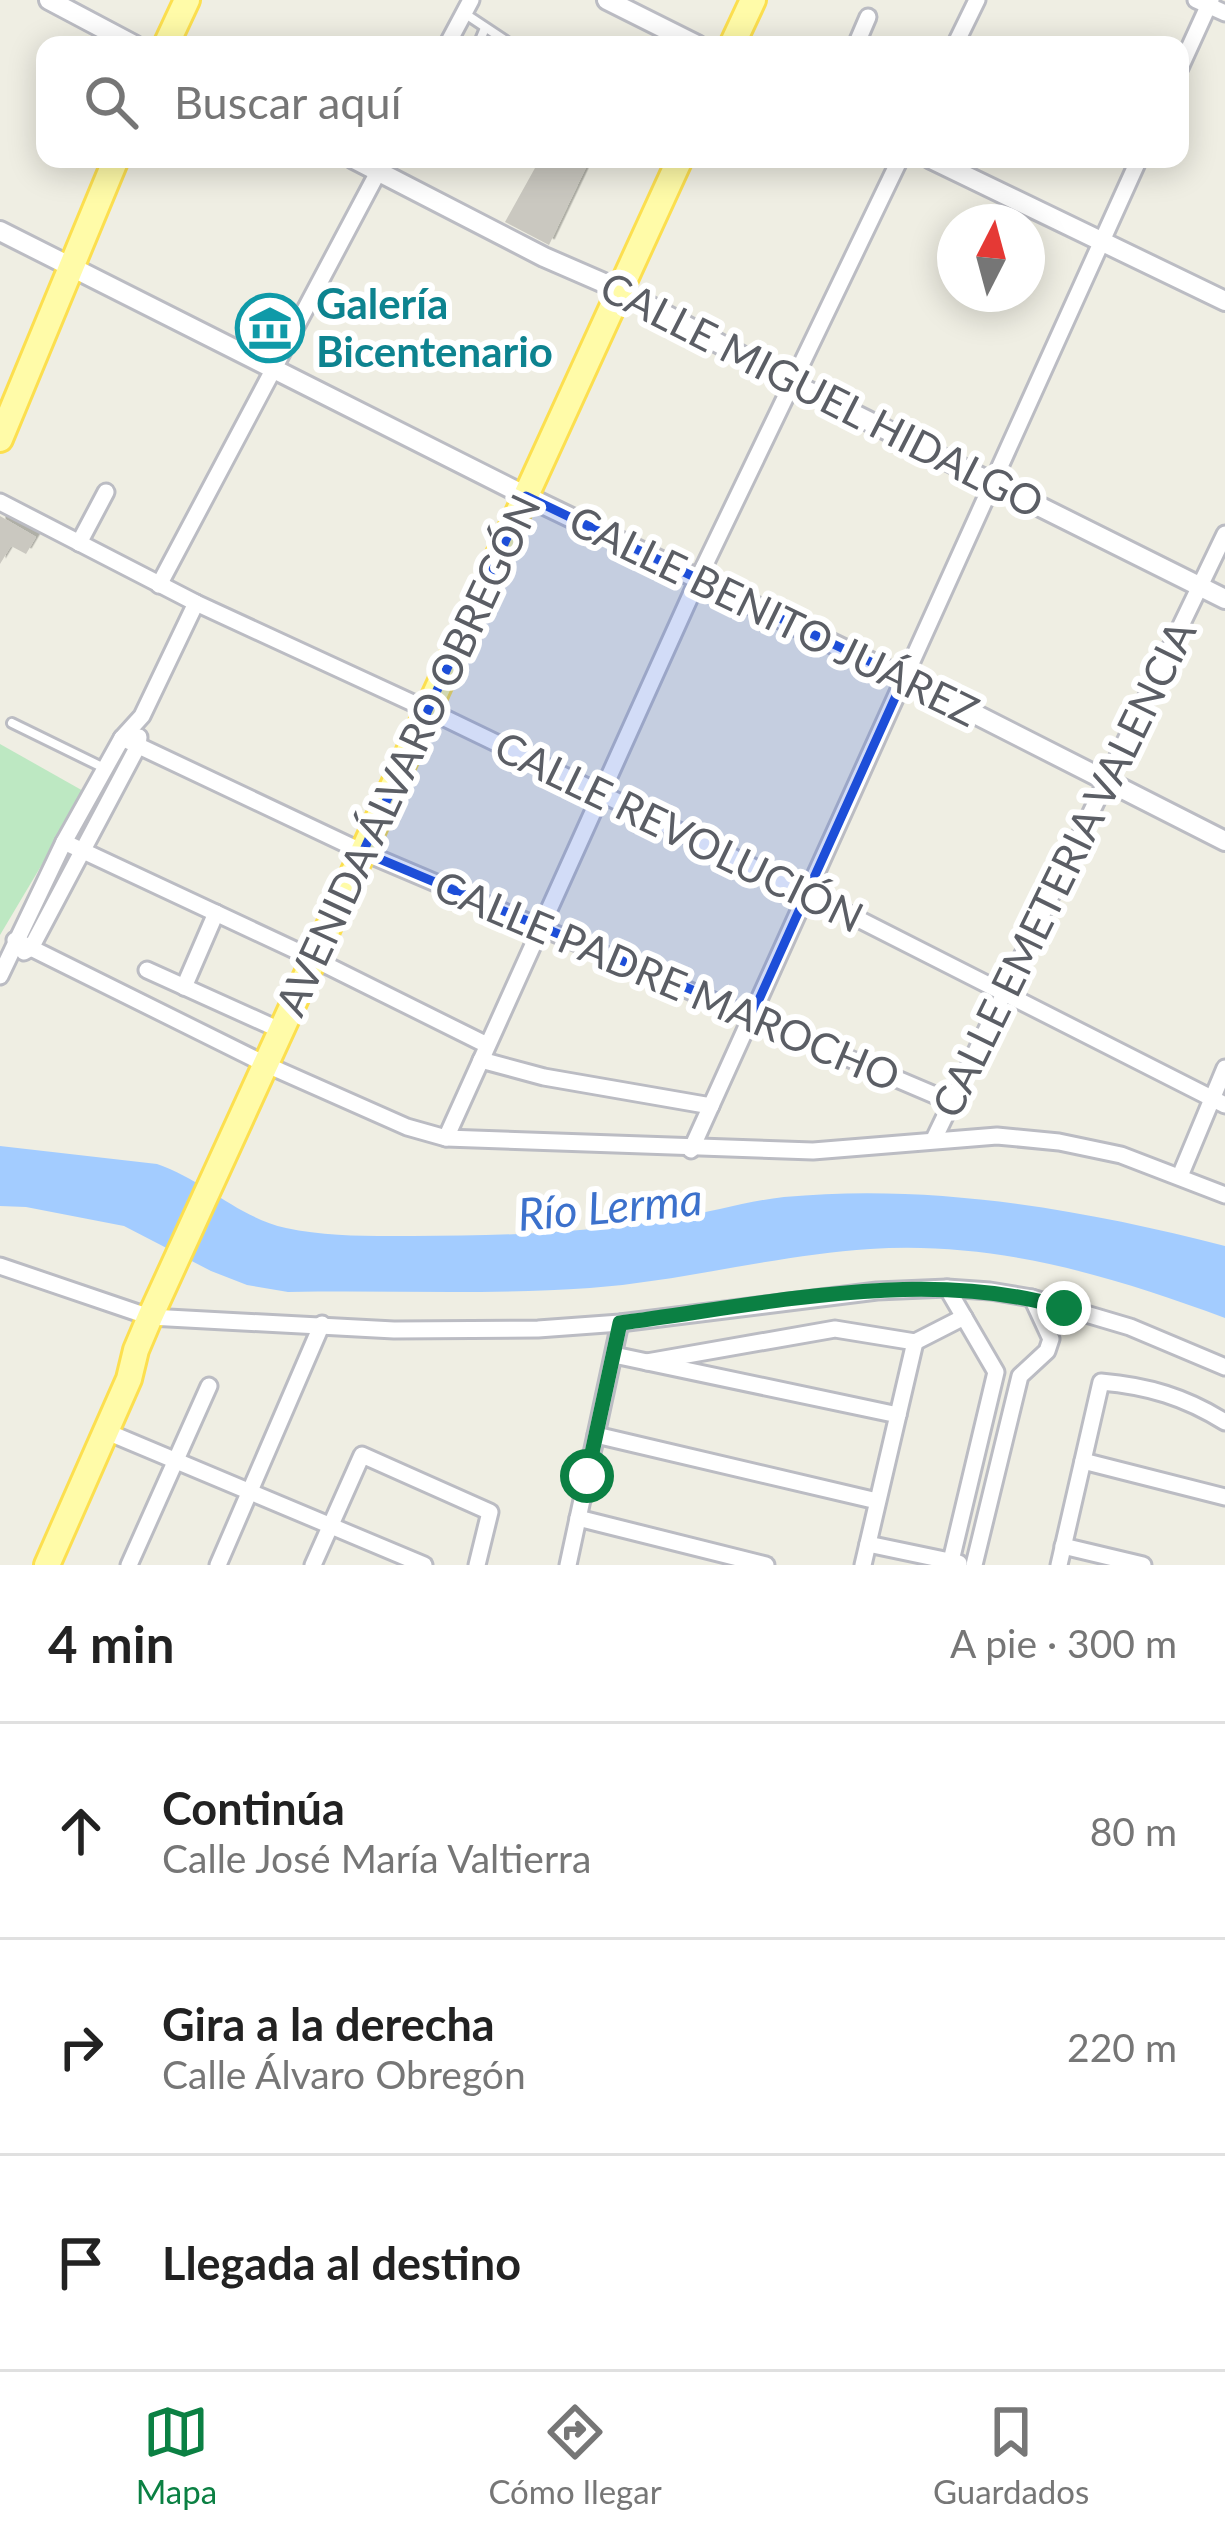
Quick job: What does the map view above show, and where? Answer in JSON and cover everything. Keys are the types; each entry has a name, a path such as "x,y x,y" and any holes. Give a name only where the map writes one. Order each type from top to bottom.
{"main road":[{"path":"170,36 187,0"},
{"path":"736,36 753,0"},
{"path":"0,440 112,168"},
{"name":"AVENIDA ÁLVARO OBREGÓN","path":"35,1565 92,1426 136,1350 676,168"},
{"name":"AVENIDA ÁLVARO OBREGÓN","path":"46,1565 129,1378 136,1350"}],"street":[{"path":"49,0 117,36"},
{"path":"607,0 679,36"},
{"path":"959,36 976,0"},
{"path":"1189,44 1205,2 1225,13"},
{"path":"452,36 468,6"},
{"path":"860,36 868,17"},
{"path":"159,584 380,168"},
{"name":"CALLE MIGUEL HIDALGO","path":"387,168 544,256 620,290 792,383 1225,599"},
{"path":"446,1138 699,577 896,168"},
{"path":"950,168 1225,301"},
{"path":"691,1150 1135,168"},
{"name":"CALLE BENITO JUÁREZ","path":"0,231 1225,842"},
{"path":"79,543 106,492"},
{"name":"CALLE REVOLUCIÓN","path":"0,502 196,603 807,893 1218,1102"},
{"name":"CALLE EMETERIA VALENCIA","path":"934,1139 1225,534"},
{"path":"0,976 82,850 196,603"},
{"path":"23,944 64,842 105,768 130,742"},
{"name":"CALLE PADRE MAROCHO","path":"130,742 363,852 951,1102"},
{"path":"64,842 314,959 484,1053 544,1077 711,1106"},
{"path":"184,987 216,913"},
{"path":"23,944 267,1064 407,1127 446,1138 813,1151 997,1136 1121,1155 1225,1195"},
{"path":"147,970 282,1031"},
{"path":"1180,1175 1218,1102 1225,1068"},
{"path":"0,1265 153,1310 466,1331 620,1323 877,1291 947,1288 1032,1298 1130,1327 1225,1367"},
{"path":"947,1288 996,1372 961,1564"},
{"path":"961,1564 1020,1376 1047,1352 1051,1339 1032,1298"},
{"path":"647,1362 835,1329 915,1342 964,1317"},
{"path":"568,1565 620,1323"},
{"path":"218,1565 322,1324"},
{"path":"863,1565 915,1342"},
{"path":"614,1355 898,1415"},
{"path":"996,1372 1020,1376"},
{"path":"1058,1565 1101,1382 1164,1392 1195,1403 1225,1422"},
{"path":"129,1565 209,1385"},
{"path":"105,1431 424,1565"},
{"path":"596,1435 878,1501"},
{"path":"314,1565 362,1455 490,1512 477,1565"},
{"path":"1083,1461 1225,1497"},
{"path":"578,1518 766,1565"},
{"path":"868,1544 961,1564"},
{"path":"1063,1546 1143,1565"}],"lane":[{"path":"468,6 498,36"},
{"path":"482,36 485,28"},
{"path":"12,723 105,768"}],"highlighted area":[{"path":"526,496 904,678 752,1015 363,852"}],"green space":[{"path":"0,744 85,792 0,935"}],"water":[{"path":"0,1146 157,1164 268,1223 333,1234 578,1230 676,1218 770,1199 839,1194 1006,1202 1225,1246 1225,1318 1051,1264 916,1248 835,1252 590,1288 288,1292 247,1285 211,1271 124,1226 0,1206"}],"building":[{"path":"535,168 586,168 549,245 505,222"},
{"path":"0,516 36,537 26,554 11,546 0,564"}],"place":[{"name":"Galería Bicentenario","path":"270,328"}],"route":[{"path":"587,1476 620,1323 877,1291 947,1288 1032,1298 1064,1308"}],"water label":[{"name":"Río Lerma","path":"610,1207"}]}
